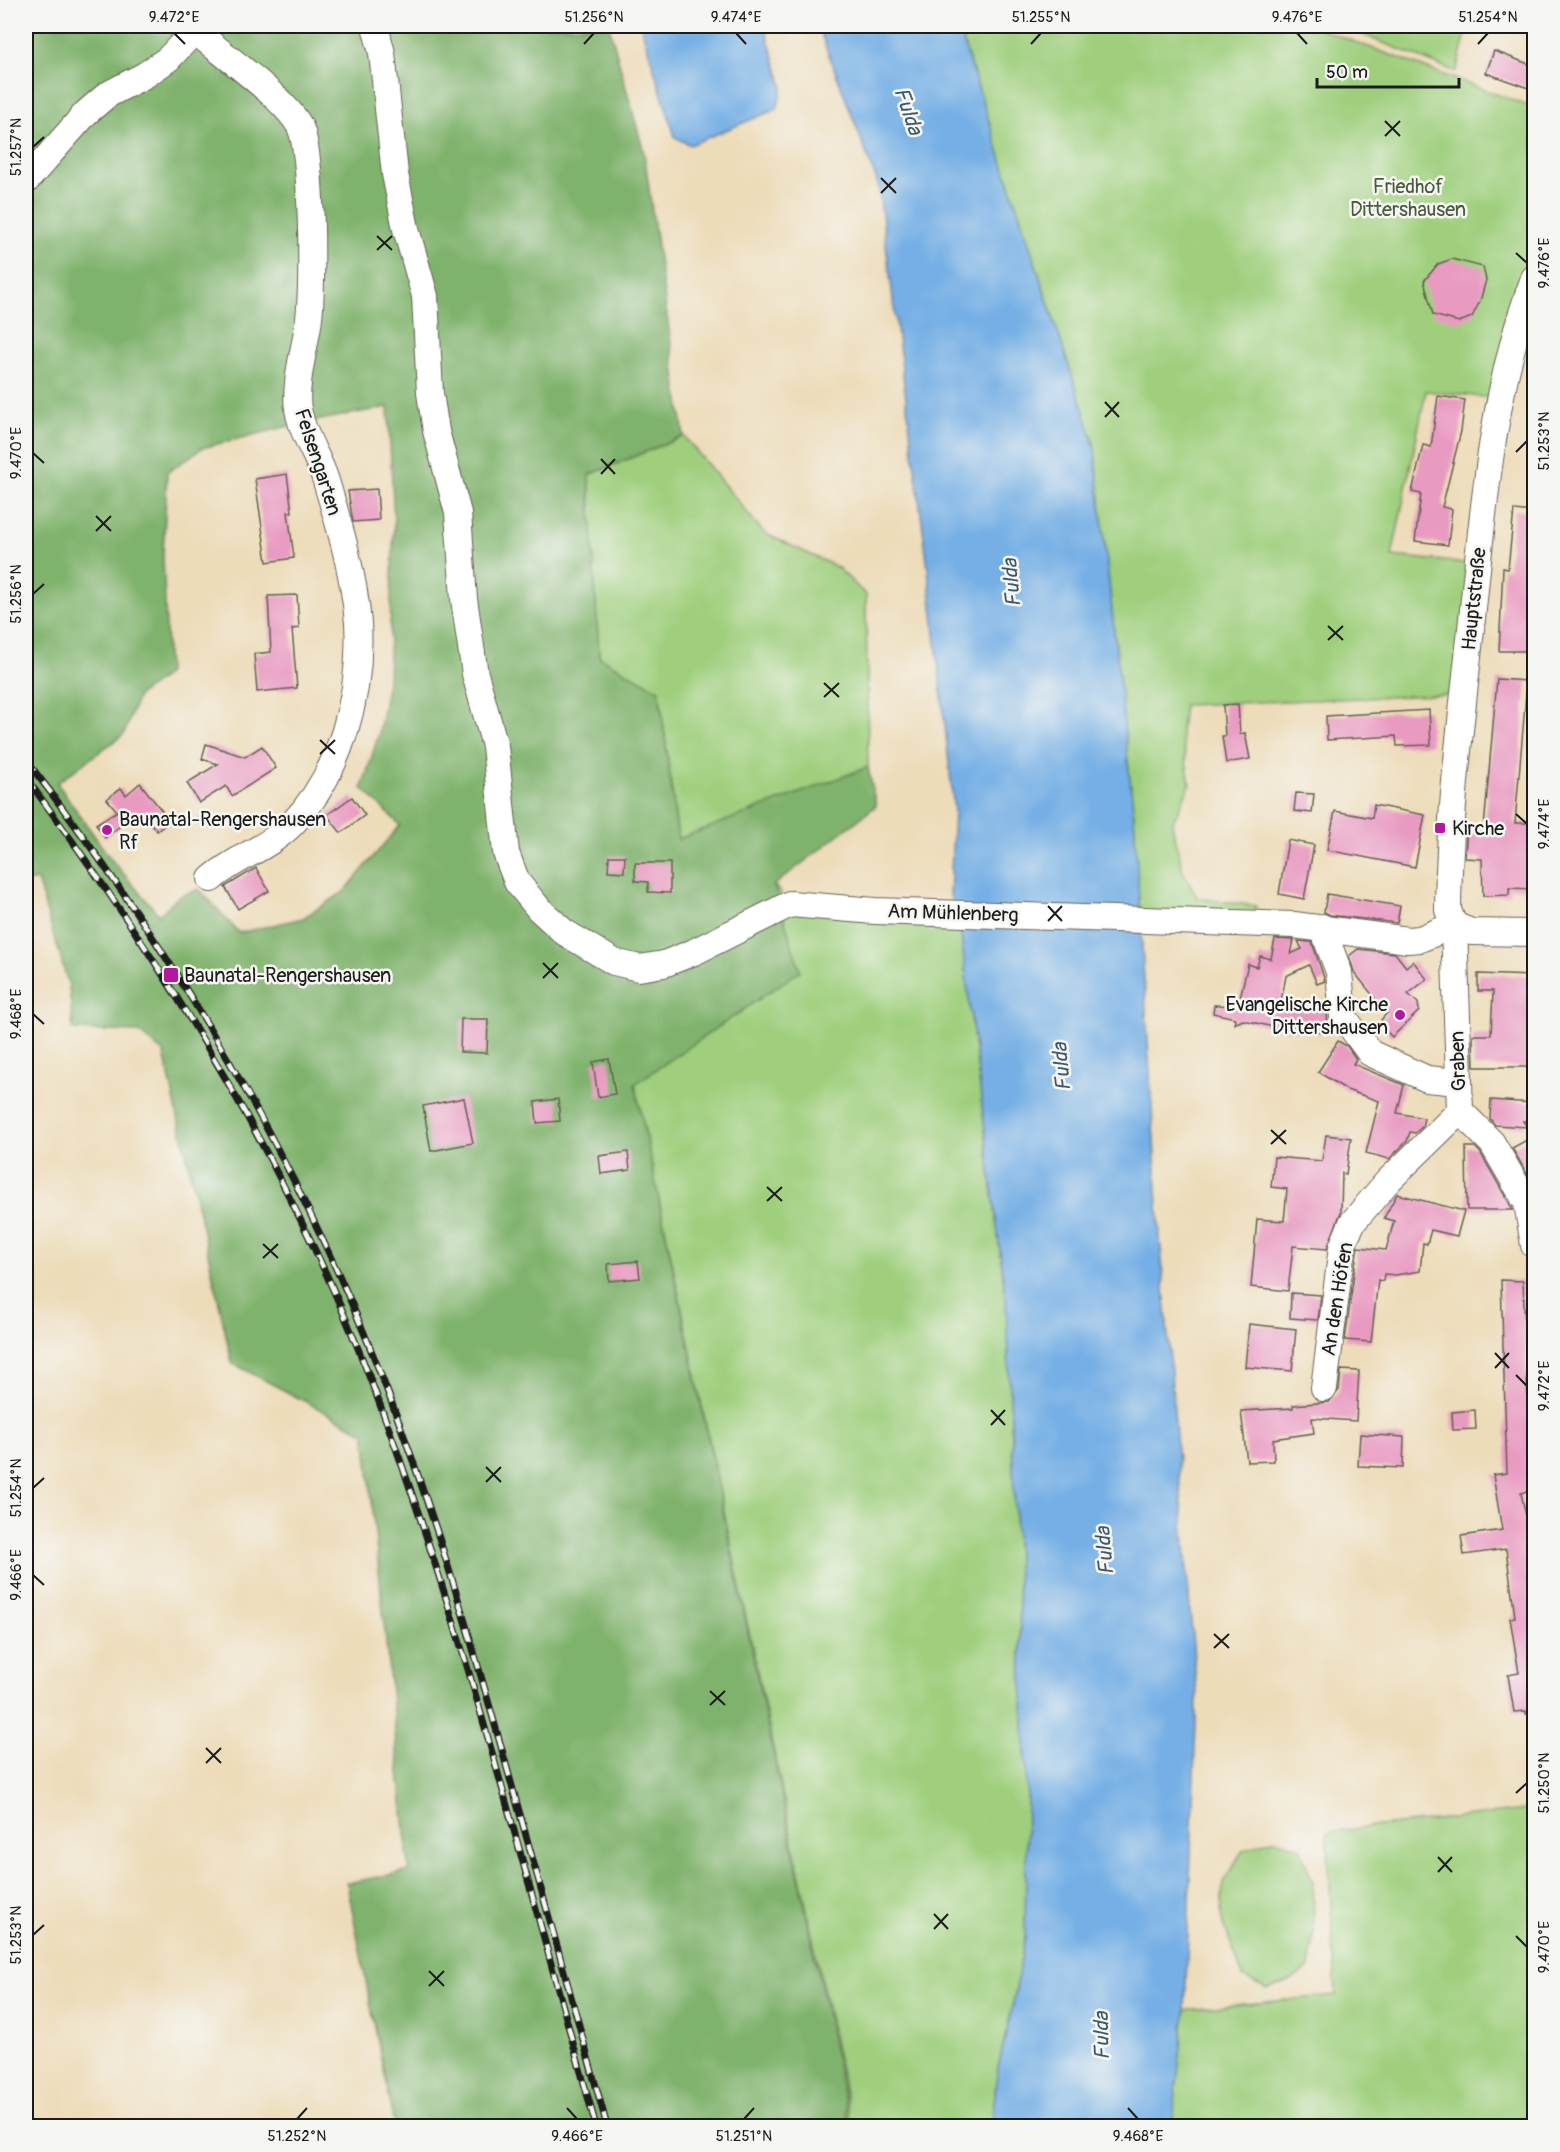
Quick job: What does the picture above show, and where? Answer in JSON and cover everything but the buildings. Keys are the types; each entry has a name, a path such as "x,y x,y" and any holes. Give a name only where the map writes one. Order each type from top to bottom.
{"street":[{"name":"Am Mühlenberg","path":"375,26 382,53 395,174 406,229 425,296 430,393 436,432 458,513 464,599 475,674 495,746 506,853 517,882 538,909 577,940 614,962 639,968 664,964 694,952 790,904 876,911 1272,924 1322,927 1407,940 1426,937 1454,925"},
{"name":"Felsengarten","path":"26,181 86,113 107,95 145,75 168,59 197,28 285,107 300,126 306,149 312,283 298,408 309,445 325,478 347,555 358,623 357,673 348,722 333,762 311,804 289,827 225,867 211,879"},
{"name":"Hauptstraße","path":"1454,925 1448,910 1448,882 1477,564 1496,422 1517,322 1534,278"},
{"path":"1454,925 1471,932 1534,933"},
{"name":"Graben","path":"1454,925 1460,1111 1492,1143 1527,1203 1534,1245"},
{"path":"1322,927 1339,972 1343,1016 1370,1053 1427,1079 1458,1082"},
{"name":"An den Höfen","path":"1324,1388 1342,1247 1352,1223 1388,1181 1460,1111"}],"green space":[{"path":"26,26 609,26 644,153 684,436 589,475 599,657 659,690 678,839 868,767 876,806 774,885 800,971 635,1084 850,2126 394,2126 347,1883 409,1871 365,1433 232,1363 164,1053 139,1032 73,1030 69,986 37,880 26,882","holes":["388,407 394,520 388,680 379,733 362,788 400,825 344,892 303,918 239,933 199,889 178,897 159,915 110,858 57,783 124,734 138,696 168,674 163,556 167,473 202,448 289,426"]},
{"name":"Friedhof Dittershausen","path":"958,26 1312,26 1534,108 1534,278 1494,398 1426,391 1392,556 1474,564 1462,694 1184,705 1181,731 1190,785 1172,824 1183,871 1198,898 1256,906 1261,928 1140,920 1134,817 1094,443"},
{"path":"1341,26 1468,26 1456,72"},
{"path":"684,436 764,533 837,567 866,595 868,767 678,840 659,690 599,658 589,475"},
{"path":"774,885 790,904 875,911 960,927 1006,1300 1027,1793 1025,1938 1015,1995 997,2072 992,2126 852,2126 635,1084 799,971"},
{"path":"1534,1809 1534,2126 1172,2126 1185,2010 1336,1995 1327,1832"},
{"path":"1275,1839 1300,1847 1313,1883 1314,1932 1309,1968 1292,1980 1267,1989 1243,1977 1221,1916 1223,1882 1243,1850"}],"water":[{"path":"641,26 764,26 783,86 777,109 690,145 675,137"},
{"name":"Fulda","path":"818,26 958,26 1094,443 1134,817 1160,1237 1197,1696 1185,2010 1172,2126 992,2126 997,2072 1015,1995 1025,1938 1027,1793 1006,1300 960,927 950,895 954,810 927,560 878,184"}],"railway":[{"path":"26,760 115,881 197,1007 272,1138 306,1205 365,1335 413,1462 456,1591 607,2126"},
{"path":"26,778 112,897 191,1020 263,1146 297,1212 349,1327 388,1425 455,1625 596,2126"}],"place":[{"name":"Kirche","path":"1440,828"},
{"name":"Baunatal-Rengershausen Rf","path":"107,830"},
{"name":"Baunatal-Rengershausen","path":"171,975"},
{"name":"Evangelische Kirche Dittershausen","path":"1400,1015"}]}
